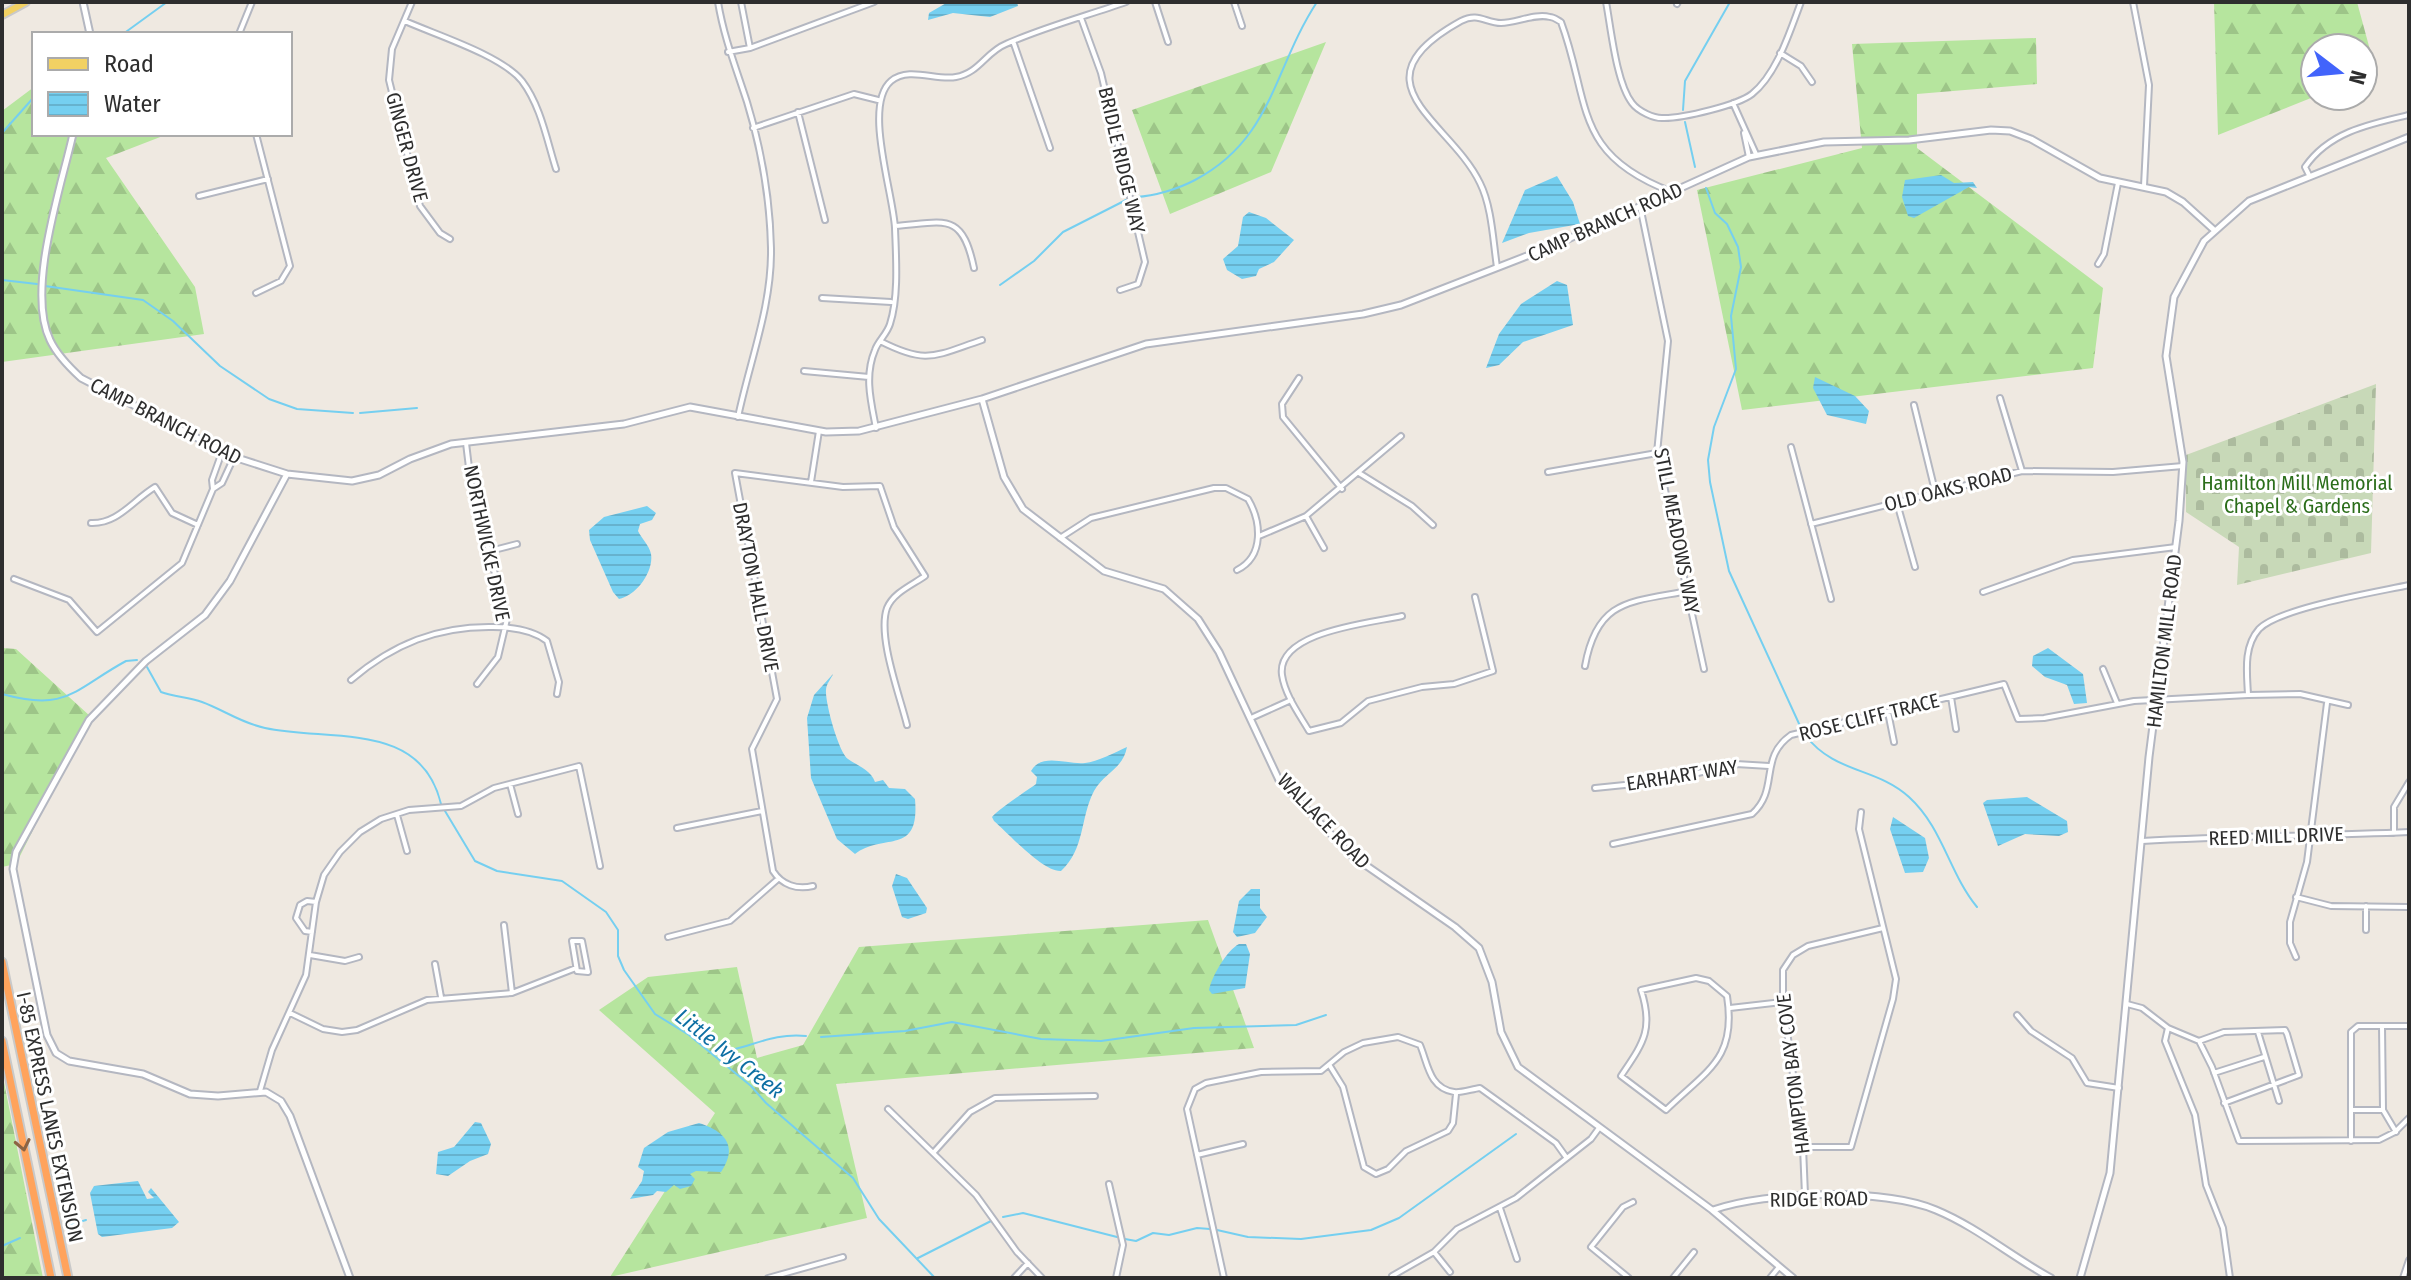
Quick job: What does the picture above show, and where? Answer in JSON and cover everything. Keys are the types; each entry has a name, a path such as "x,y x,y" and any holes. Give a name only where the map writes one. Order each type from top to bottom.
{"highway":[{"name":"I-85 EXPRESS LANES EXTENSION","path":"2,962 68,1278"},
{"name":"I-85 EXPRESS LANES EXTENSION","path":"2,1041 51,1278"}],"main road":[{"path":"2,15 26,2"}],"street":[{"path":"83,2 90,32"},
{"path":"240,32 252,2"},
{"name":"GINGER DRIVE","path":"412,2 388,63 397,121 420,206 440,233 450,239"},
{"path":"718,2 728,52 753,128 768,204 771,250 767,309 738,417"},
{"path":"741,2 750,48"},
{"path":"728,52 750,48 874,2"},
{"path":"876,428 869,377 880,341 890,325 895,226 878,100 892,80 910,74 954,78 975,71 1002,45 1126,2"},
{"path":"1155,2 1168,42"},
{"path":"1234,2 1242,26"},
{"path":"1606,2 1620,70 1631,102 1644,112 1662,119 1733,103 1753,93 1780,53 1801,2"},
{"path":"2133,2 2149,85 2144,186"},
{"path":"1498,269 1481,184 1418,109 1411,76 1412,65 1423,45 1468,18 1477,16 1496,23 1549,16 1561,22 1595,138 1622,165 1674,193"},
{"name":"BRIDLE RIDGE WAY","path":"1081,18 1101,73 1145,262 1138,284 1120,290"},
{"path":"405,21 508,68 522,81 535,103 556,169"},
{"path":"1013,41 1050,148"},
{"path":"1780,53 1801,66 1812,82"},
{"path":"753,128 854,94 878,100"},
{"path":"1733,103 1749,157"},
{"path":"798,112 825,220"},
{"path":"2309,175 2305,167 2317,150 2340,135 2409,115"},
{"name":"CAMP BRANCH ROAD","path":"73,136 40,289 49,339 81,378 222,452 287,474 352,481 379,475 432,450 624,424 690,407 819,431 876,428 982,399 1140,345 1383,310 1498,269 1756,154 1824,142 1909,140 1991,130 2010,131 2031,139 2100,178 2166,192 2183,202 2214,230"},
{"path":"1744,133 1756,154"},
{"path":"256,293 281,281 290,266 257,136"},
{"name":"HAMILTON MILL ROAD","path":"2080,1278 2110,1173 2156,702 2176,547 2183,466 2166,356 2168,325 2180,281 2214,230 2249,201 2409,137"},
{"path":"199,196 268,179"},
{"path":"2098,264 2104,254 2118,183"},
{"name":"STILL MEADOWS WAY","path":"1640,204 1668,341 1657,453 1704,669"},
{"path":"895,226 944,222 959,228 968,239 974,268"},
{"path":"822,298 892,302"},
{"path":"880,341 910,356 929,358 982,340"},
{"path":"804,371 869,377"},
{"path":"1299,378 1282,404 1283,417 1342,489"},
{"path":"2000,398 2022,471"},
{"name":"WALLACE ROAD","path":"982,399 1011,493 1032,517 1114,577 1149,584 1174,596 1205,630 1279,780 1351,855 1455,927 1479,948 1492,982 1501,1032 1518,1067 1712,1210 1793,1278"},
{"path":"1914,405 1935,491"},
{"path":"811,482 819,431"},
{"path":"1259,536 1306,516 1342,489 1401,436"},
{"name":"NORTHWICKE DRIVE","path":"466,443 471,484 490,551 506,627 498,657 477,684"},
{"path":"1791,447 1831,599"},
{"path":"14,579 69,600 97,632 182,563 213,489 222,452"},
{"path":"1548,472 1657,453"},
{"path":"213,489 222,483 234,457"},
{"name":"OLD OAKS ROAD","path":"1811,524 2022,471 2113,472 2183,466"},
{"path":"216,469 227,473"},
{"name":"DRAYTON HALL DRIVE","path":"778,879 773,871 752,749 777,699 735,473 843,487 880,486 894,527 925,576 900,593 888,606 884,624 907,725"},
{"path":"1359,473 1412,506 1433,525"},
{"path":"287,474 230,581 205,615 146,661 89,720 16,852 13,869 47,1035 56,1053 69,1061 143,1074 190,1094 218,1096 260,1091 273,1095 290,1116 350,1278"},
{"path":"91,523 107,524 116,519 133,500 155,487 172,513 199,525"},
{"path":"1060,538 1091,518 1214,488 1226,488 1248,499 1256,514 1259,536 1243,567 1237,570"},
{"path":"1897,503 1915,567"},
{"path":"1306,516 1324,548"},
{"path":"490,551 517,544"},
{"path":"1983,592 2073,560 2176,547"},
{"path":"2248,695 2249,649 2267,623 2293,613 2409,585"},
{"path":"1585,666 1592,640 1607,614 1630,602 1688,591"},
{"path":"1402,616 1306,638 1292,648 1284,659 1281,673 1291,700 1309,731 1341,723 1368,701 1422,687 1454,684 1493,671 1475,597"},
{"path":"351,680 374,661 438,630 506,627 547,641 559,682 557,694"},
{"path":"2103,669 2117,704"},
{"name":"ROSE CLIFF TRACE","path":"1613,844 1752,814 1763,804 1768,793 1769,766 1777,745 1791,735 2004,684 2018,719 2044,718 2117,704 2248,695 2300,694 2327,703 2348,705"},
{"path":"1951,697 1956,729"},
{"path":"1251,718 1291,700"},
{"path":"2296,957 2290,943 2290,922 2307,862 2327,703"},
{"path":"1888,712 1894,742"},
{"name":"EARHART WAY","path":"1595,788 1664,781 1736,764 1769,766"},
{"path":"260,1091 272,1050 306,975 316,902 324,875 340,852 360,832 397,814 461,806 510,784 579,766 600,866"},
{"path":"2394,833 2394,807 2409,782"},
{"path":"510,784 518,814"},
{"path":"677,828 762,811"},
{"path":"1803,1147 1851,1147 1893,999 1896,979 1859,829 1861,812"},
{"path":"397,814 407,851"},
{"name":"REED MILL DRIVE","path":"2142,841 2409,832"},
{"path":"668,937 730,921 778,879 793,887 813,886"},
{"path":"2296,897 2318,904 2409,907"},
{"path":"313,932 305,931 296,918 300,905 307,901 316,902"},
{"path":"2366,906 2366,930"},
{"path":"504,925 512,993"},
{"name":"HAMPTON BAY COVE","path":"1805,1195 1803,1147 1783,1002 1783,970 1793,955 1808,946 1883,928"},
{"path":"576,940 582,941 589,966 584,973 576,968 570,946 576,940"},
{"path":"310,955 345,961 359,957"},
{"path":"435,964 441,998"},
{"path":"290,1013 323,1029 342,1032 357,1030 441,998 512,993 576,968"},
{"path":"1696,978 1719,986 1727,996 1729,1009 1730,1035 1724,1051 1666,1110 1621,1076 1643,1042 1648,1023 1641,990 1696,978"},
{"path":"1729,1009 1783,1002"},
{"path":"2127,1004 2142,1008 2168,1028 2199,1041 2239,1141 2379,1140 2396,1132 2409,1118"},
{"path":"2017,1015 2031,1031 2072,1058 2087,1083 2119,1088"},
{"path":"2351,1141 2351,1032 2358,1026 2409,1026"},
{"path":"2382,1026 2383,1110 2396,1132"},
{"path":"2168,1028 2165,1041 2195,1115 2206,1185 2223,1228 2230,1278"},
{"path":"2199,1041 2224,1032 2285,1030 2299,1075 2224,1103"},
{"path":"2258,1032 2279,1101"},
{"path":"1224,1278 1187,1109 1195,1089 1261,1072 1311,1072 1330,1066 1352,1046 1398,1037 1420,1045 1429,1075 1439,1086 1456,1093 1480,1088 1556,1143 1566,1157"},
{"path":"2214,1073 2264,1057"},
{"path":"1330,1066 1343,1087 1367,1172 1376,1174 1388,1169 1406,1151 1448,1131 1453,1123 1456,1093"},
{"path":"934,1152 970,1112 995,1098 1095,1096"},
{"path":"888,1109 976,1195 1042,1278"},
{"path":"2351,1110 2383,1110"},
{"path":"1392,1276 1434,1252 1457,1229 1500,1208 1591,1139 1601,1126"},
{"path":"1197,1155 1243,1144"},
{"path":"1109,1184 1123,1245 1116,1278"},
{"name":"RIDGE ROAD","path":"1712,1210 1751,1201 1805,1195 1872,1196 1932,1208 1963,1223 2051,1278"},
{"path":"1629,1278 1591,1247 1623,1207 1633,1202"},
{"path":"1500,1208 1517,1259"},
{"path":"1434,1252 1450,1272"},
{"path":"1673,1278 1694,1252"},
{"path":"768,1278 843,1257"},
{"path":"2403,1278 2409,1260"},
{"path":"1014,1278 1028,1263"},
{"path":"1770,1278 1779,1267"}],"green space":[{"path":"2214,2 2357,2 2365,32 2299,32 2299,103 2218,135"},
{"path":"2036,38 2037,84 1917,94 1917,148 2103,288 2093,368 1742,410 1697,190 1862,148 1852,44"},
{"path":"1326,42 1271,172 1170,214 1132,110"},
{"path":"32,88 32,136 163,136 106,158 195,287 204,334 2,362 2,111"},
{"name":"Hamilton Mill Memorial Chapel & Gardens","path":"2376,384 2371,553 2237,585 2239,547 2186,512 2186,455"},
{"path":"2,648 16,649 90,716 16,864 2,867"},
{"path":"1208,920 1254,1048 836,1084 867,1218 610,1277 715,1113 599,1010 648,977 737,967 757,1058 803,1045 859,947"},
{"path":"2,1072 43,1278 2,1278"}],"water":[{"path":"948,2 1017,2 1018,6 990,17 953,13 928,20 929,13"},
{"path":"1941,175 1954,183 1973,182 1977,188 1969,187 1914,218 1908,216 1902,197 1905,180"},
{"path":"1557,176 1573,202 1580,224 1529,233 1502,243 1525,190"},
{"path":"1249,212 1266,218 1294,240 1274,262 1259,269 1256,276 1242,279 1227,270 1223,259 1238,246 1243,217"},
{"path":"1557,281 1567,285 1573,325 1523,342 1499,365 1486,368 1499,334 1521,304"},
{"path":"1815,377 1855,396 1869,411 1866,424 1827,415 1813,388"},
{"path":"647,506 656,513 652,520 640,524 638,531 650,551 650,568 632,593 619,599 590,540 589,530 604,517"},
{"path":"2048,648 2083,674 2087,703 2074,704 2067,685 2045,677 2032,666 2033,656"},
{"path":"833,674 826,696 844,755 867,771 875,782 883,780 889,788 905,789 915,799 915,817 912,829 906,836 855,854 837,839 811,778 807,718 814,695"},
{"path":"1127,747 1122,761 1094,791 1074,853 1061,871 1036,859 994,821 992,817 996,813 1036,784 1037,777 1031,771 1036,765 1048,761 1090,762"},
{"path":"2027,797 2067,821 2068,832 2059,836 2025,834 1998,846 1983,803 1987,800"},
{"path":"1893,817 1925,838 1929,858 1923,872 1905,873 1890,829"},
{"path":"896,874 907,878 927,908 926,913 908,919 902,917 892,886"},
{"path":"1251,889 1260,889 1260,908 1267,917 1255,933 1237,937 1233,932 1239,901"},
{"path":"1239,944 1246,944 1250,954 1245,988 1212,994 1209,990 1217,971"},
{"path":"475,1122 481,1123 491,1144 488,1154 470,1161 448,1176 436,1174 438,1152 454,1147"},
{"path":"699,1123 716,1130 726,1140 729,1154 721,1172 696,1171 690,1174 695,1179 691,1186 680,1189 674,1185 666,1192 657,1191 653,1195 630,1199 642,1181 644,1171 638,1167 644,1148 668,1132"},
{"path":"138,1181 147,1199 154,1198 148,1192 151,1188 179,1222 172,1228 102,1237 98,1234 90,1193 94,1186"}],"waterway":[{"path":"126,32 167,2"},
{"path":"1136,197 1166,192 1195,180 1221,163 1241,144 1269,101 1302,27 1317,2"},
{"path":"1683,110 1685,81 1730,2"},
{"path":"2,133 32,99"},
{"path":"1685,122 1695,167"},
{"path":"1706,188 1715,213 1727,224 1738,247 1741,267 1731,316 1736,369 1714,427 1708,460 1710,482 1729,571 1801,728"},
{"path":"1000,285 1034,261 1063,232 1126,200"},
{"path":"2,280 37,284"},
{"path":"45,286 143,300 173,321 220,366 269,399 297,409 353,413"},
{"path":"360,413 417,408"},
{"name":"Little Ivy Creek","path":"2,694 41,701 56,699 81,689 126,661 137,660"},
{"name":"Little Ivy Creek","path":"147,667 161,692 202,702 256,726 344,736 394,747 414,759 430,777 441,804"},
{"path":"1805,735 1829,757 1883,780 1909,797 1930,822 1959,880 1977,907"},
{"name":"Little Ivy Creek","path":"445,811 475,861 497,871 562,881 606,912 618,930 618,956 624,970 655,1014 689,1035 751,1086 766,1103 853,1178 879,1219 935,1278"},
{"path":"821,1037 905,1031 952,1022 1041,1039 1101,1041 1194,1028 1296,1025 1326,1015"},
{"path":"710,1052 779,1037 806,1036"},
{"path":"1217,1230 1248,1237 1301,1239 1371,1230 1399,1218 1516,1134"},
{"path":"1003,1217 1023,1213 1117,1237"},
{"path":"66,1226 86,1220"},
{"path":"918,1258 991,1221"},
{"path":"1125,1239 1136,1241 1153,1233 1169,1235 1197,1228 1210,1229"},
{"path":"2,1246 20,1238"}]}
